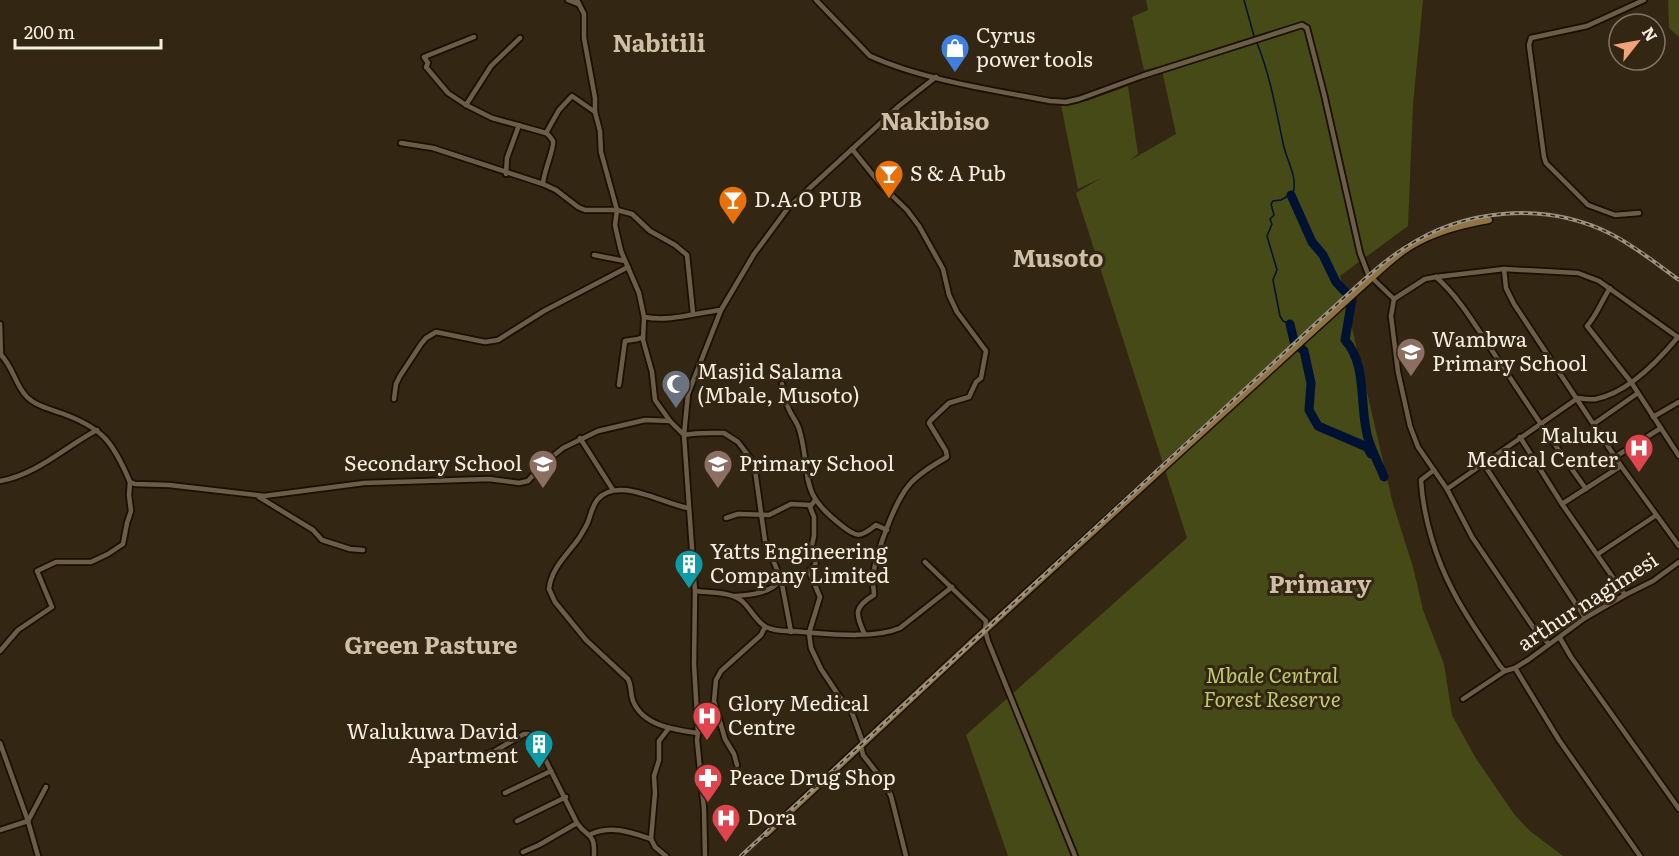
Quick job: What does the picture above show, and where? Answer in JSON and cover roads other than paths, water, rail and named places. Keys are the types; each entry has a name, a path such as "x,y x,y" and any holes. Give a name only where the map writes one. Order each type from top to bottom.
{"main road":[{"path":"766,834 1301,340 1402,252 1429,237 1463,224 1489,220"}],"street":[{"path":"568,0 580,6"},
{"path":"577,0 584,14 584,38 600,131 601,152 617,210 615,225 625,261 639,293 644,318 643,337 652,372 655,400 670,421 684,435"},
{"path":"816,0 870,56 936,77 1050,102 1066,102 1302,25 1307,28 1365,269 1372,279 1394,299"},
{"path":"1639,213 1615,214 1588,205 1546,163 1529,45 1531,38 1587,26 1644,0"},
{"path":"474,37 424,57 428,63 426,67 432,77 448,93 466,105 492,118 546,133 553,140 553,147 545,166 543,184"},
{"path":"466,105 491,66 520,38"},
{"path":"705,856 704,809 697,740 695,591 684,435 688,394 721,310 772,227 788,208 899,106 936,77"},
{"path":"546,133 559,110 572,96 595,112"},
{"path":"506,174 507,158 519,125"},
{"path":"401,143 433,148 506,174 543,184 555,189 585,210 617,210 632,214 650,231 675,245 687,255 693,313"},
{"path":"852,149 919,226 943,269 949,295 957,312 986,351 981,378 976,382 969,397 949,403 929,423 947,456 909,484 897,502 874,566 872,580 874,595 859,607 857,612 858,621 864,633"},
{"path":"594,255 625,261"},
{"path":"394,399 396,384 400,376 421,344 430,335 436,332 485,342 498,340 544,311 628,267"},
{"path":"1504,269 1506,288 1510,297 1595,423 1621,466 1655,516 1679,546"},
{"path":"1447,489 1578,398 1594,400 1605,397 1631,382 1655,363 1678,337 1610,288 1589,276 1578,273 1504,269 1436,277 1425,279 1394,299 1391,316 1401,391 1414,439 1424,458 1447,489 1472,537 1535,630 1549,644"},
{"path":"1436,277 1462,306 1586,489"},
{"path":"1610,288 1594,318 1587,326 1631,382 1679,456"},
{"path":"644,318 684,317 693,313 721,310"},
{"path":"0,324 1,355 29,399 97,430 110,442 130,482 131,511 123,544 108,554 91,562 56,562 37,571 52,607 18,630 0,651"},
{"path":"619,385 626,340 643,337"},
{"path":"782,384 787,406 800,432 807,482 815,500 829,516 852,534 857,536 867,534 876,525 887,530"},
{"path":"1595,423 1638,393"},
{"path":"1653,417 1679,402"},
{"path":"130,482 257,495 279,495 364,483 489,479 519,483 528,481 556,453 598,430 651,420 670,421"},
{"path":"1615,457 1660,428"},
{"path":"0,481 17,477 35,468 97,430"},
{"path":"684,435 699,431 715,434 720,432 738,442 754,463 765,541 781,579 791,632"},
{"path":"1520,437 1562,504 1625,594"},
{"path":"580,438 613,490"},
{"path":"1482,463 1586,618"},
{"path":"1562,504 1621,466"},
{"path":"1434,470 1420,480 1440,563 1458,600 1505,671"},
{"path":"688,508 653,496 613,490 598,498 592,507 586,526 555,569 549,589 555,602 586,640 628,679 632,687 632,699 642,716 669,728 698,733"},
{"path":"257,495 313,530 322,540 350,549 363,550"},
{"path":"726,518 738,513 769,515 791,504 810,505 815,500"},
{"path":"810,505 814,527 811,550 816,561 809,571 820,597 809,633 811,648 839,696 851,710 864,755 884,782 891,796 906,856"},
{"path":"1598,554 1655,516"},
{"path":"925,562 986,621 985,630 1075,856"},
{"name":"arthur nagimesi","path":"1515,669 1586,618 1625,594 1653,581 1679,562"},
{"path":"695,591 735,596 765,591 775,587 781,579"},
{"path":"735,596 765,627 777,631 883,633 900,628 951,587"},
{"path":"737,765 734,754 725,739 714,701 716,680 721,671 761,635 765,627"},
{"path":"1560,638 1571,657 1679,809"},
{"path":"1463,699 1505,671 1515,669 1559,740 1640,856"},
{"path":"666,856 655,847 651,839 655,794 654,776 659,760 659,741 669,728"},
{"path":"479,756 493,752 528,734 534,737 578,823 594,839 594,856"},
{"path":"0,743 38,856"},
{"path":"505,793 551,771"},
{"path":"0,830 28,821 46,787"},
{"path":"517,821 566,797"},
{"path":"524,852 578,823"},
{"path":"591,834 603,829 612,829 651,839"}],"waterway":[{"path":"1244,0 1254,36"},
{"path":"1257,43 1269,80 1284,149 1294,180 1293,193 1271,204 1274,215 1270,219 1272,224 1267,236 1277,270 1273,280 1280,316 1283,321 1290,324"},
{"path":"1291,195 1312,242 1323,255 1336,282 1352,299 1345,340 1356,359 1367,435 1384,477"},
{"path":"1290,324 1294,341 1304,351 1311,383 1309,410 1318,426 1367,447 1371,454"}],"railway":[{"path":"741,856 1323,317 1403,249 1427,235 1452,225 1478,218 1532,213 1586,223 1611,234 1638,250 1679,280"}],"place":[{"name":"Cyrus power tools","path":"955,74"},
{"name":"S & A Pub","path":"889,200"},
{"name":"D.A.O PUB","path":"733,226"},
{"name":"Wambwa Primary School","path":"1411,378"},
{"name":"Masjid Salama (Mbale, Musoto)","path":"676,410"},
{"name":"Maluku Medical Center","path":"1639,474"},
{"name":"Secondary School","path":"543,490"},
{"name":"Primary School","path":"718,490"},
{"name":"Yatts Engineering Company Limited","path":"689,590"},
{"name":"Glory Medical Centre","path":"707,742"},
{"name":"Walukuwa David Apartment","path":"539,770"},
{"name":"Peace Drug Shop","path":"708,804"},
{"name":"Dora","path":"726,844"}],"district":[{"name":"Nabitili","path":"659,44"},
{"name":"Nakibiso","path":"935,122"},
{"name":"Musoto","path":"1058,259"},
{"name":"Primary","path":"1320,585"},
{"name":"Green Pasture","path":"431,646"}],"park label":[{"name":"Mbale Central Forest Reserve","path":"1272,688"}]}
